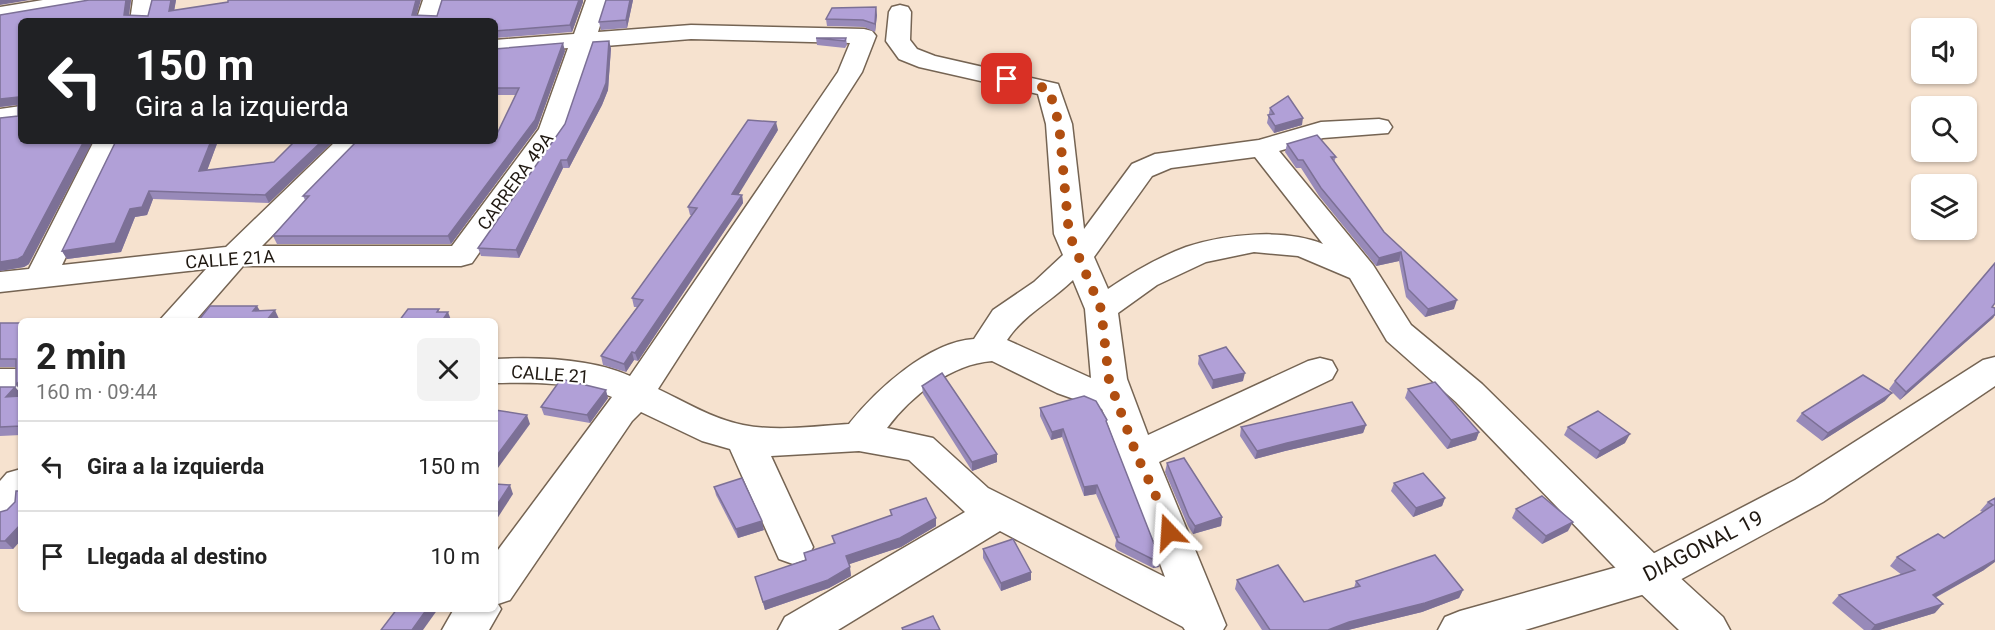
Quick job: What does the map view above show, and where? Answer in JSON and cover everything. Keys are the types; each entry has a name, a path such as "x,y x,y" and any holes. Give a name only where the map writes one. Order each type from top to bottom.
{"street":[{"path":"0,14 83,0"},
{"path":"141,18 144,0"},
{"path":"428,18 434,0"},
{"name":"CARRERA 49A","path":"460,256 552,130 597,0"},
{"path":"900,12 898,41 908,54 928,62 1049,89 1059,124 1069,234 1101,309 1109,380 1203,622"},
{"path":"498,47 691,32 864,36 850,72 636,395 620,412 498,583"},
{"path":"0,117 18,114"},
{"path":"984,350 1005,318 1045,289 1079,257 1142,170 1165,160 1262,147 1321,130 1379,128"},
{"path":"40,278 107,144"},
{"path":"179,318 235,256 349,144"},
{"path":"1262,147 1362,272 1399,333 1469,393 1650,576 1708,630"},
{"path":"1101,309 1146,278 1197,254 1254,243 1304,247 1362,272"},
{"name":"CALLE 21A","path":"0,282 235,256 460,256"},
{"path":"860,437 883,407 923,373 967,351 997,349 1025,364 1117,401"},
{"name":"DIAGONAL 19","path":"1460,630 1650,576 1809,491 1995,369"},
{"name":"CALLE 21","path":"498,371 519,370 602,378 715,431 744,439 775,443 860,437 920,447 974,499 1203,622"},
{"path":"1137,456 1320,370"},
{"path":"0,381 18,381"},
{"path":"744,439 793,547"},
{"path":"0,505 18,487"},
{"path":"800,630 999,512"},
{"path":"464,630 477,612"}],"building":[{"path":"89,0 126,0 124,15 148,16 152,0 171,0 169,11 228,2 228,0 416,0 412,15 437,16 442,0 579,0 570,25 498,31 498,18 18,18 18,97 0,99 0,15"},
{"path":"606,0 630,0 626,20 599,22"},
{"path":"876,7 875,24 863,20 826,19 832,8"},
{"path":"816,38 846,38 845,41"},
{"path":"609,41 606,83 600,98 567,160 561,160 516,250 478,248 565,124 593,42"},
{"path":"563,43 535,120 448,236 273,236 309,196 303,196 354,144 498,144 498,132 519,88 498,88 498,49"},
{"path":"1288,96 1303,118 1275,126 1268,115 1274,114 1270,108"},
{"path":"18,116 18,144 82,144 23,256 0,262 0,118"},
{"path":"748,120 776,122 732,194 742,195 635,353 632,352 624,364 601,356 643,300 632,298 697,208 688,207"},
{"path":"1317,135 1336,157 1331,157 1384,232 1457,300 1428,309 1408,289 1401,252 1379,258 1321,188 1303,160 1298,160 1287,144"},
{"path":"115,144 210,144 199,171 274,162 292,144 319,144 265,195 149,191 142,207 130,209 115,243 62,251"},
{"path":"1995,263 1995,303 1992,307 1995,308 1995,314 1906,392 1895,381"},
{"path":"210,306 257,306 253,311 275,310 268,318 200,318"},
{"path":"408,309 439,309 437,312 448,312 444,318 401,318"},
{"path":"0,323 18,323 18,383 16,385 16,359 0,359"},
{"path":"1226,347 1245,373 1213,380 1199,356"},
{"path":"942,373 997,454 972,462 922,386"},
{"path":"1863,375 1892,393 1828,433 1802,413"},
{"path":"561,379 606,390 587,415 541,407"},
{"path":"1435,382 1479,432 1451,440 1408,389"},
{"path":"0,387 15,387 6,397 18,396 18,426 0,427"},
{"path":"1084,396 1096,401 1107,420 1160,559 1154,560 1118,542 1116,537 1119,537 1097,485 1084,487 1063,429 1052,432 1040,408"},
{"path":"1352,402 1366,425 1257,451 1241,427"},
{"path":"498,410 527,415 498,454"},
{"path":"1598,411 1630,434 1600,451 1568,427"},
{"path":"1184,458 1222,517 1195,526 1189,517 1167,463"},
{"path":"1423,473 1445,498 1416,508 1394,483"},
{"path":"742,478 762,521 736,529 714,487"},
{"path":"498,484 510,485 498,503"},
{"path":"16,491 18,491 18,527 5,541 0,541 0,512 7,510 15,502"},
{"path":"1542,496 1573,522 1546,536 1516,509"},
{"path":"926,498 936,518 900,538 846,556 850,567 828,580 763,602 755,577 806,560 804,553 835,543 832,536 892,515 890,510"},
{"path":"1995,498 1995,560 1933,595 1943,604 1875,625 1839,595 1915,570 1897,557 1938,534 1944,538 1993,505 1988,502"},
{"path":"1013,539 1031,572 1001,583 983,549"},
{"path":"1435,555 1463,590 1328,630 1270,630 1237,580 1278,565 1304,602 1360,586 1356,581"},
{"path":"395,612 425,612 412,630 381,630"},
{"path":"933,616 940,630 903,630 902,628"}],"route":[{"path":"1007,79 1049,89 1059,124 1069,234 1101,309 1109,380 1137,456 1154,491 1169,532"}]}
